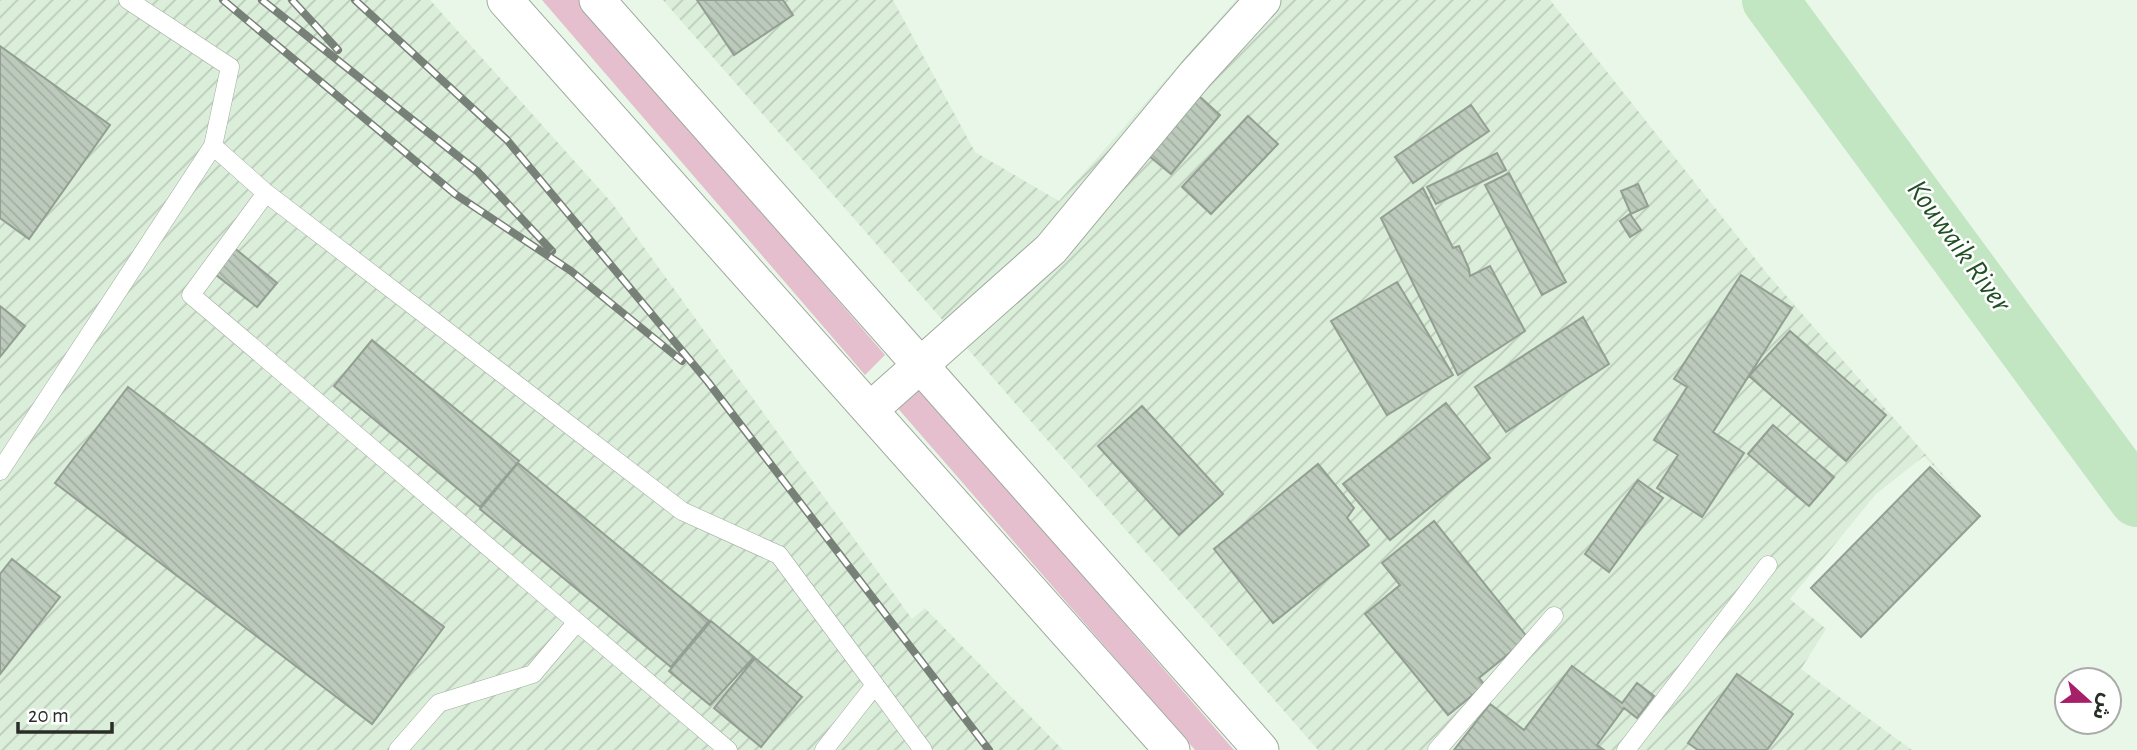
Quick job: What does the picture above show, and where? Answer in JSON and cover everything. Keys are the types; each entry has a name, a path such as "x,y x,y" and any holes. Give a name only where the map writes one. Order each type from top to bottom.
{"street":[{"path":"505,0 1172,750"},
{"path":"597,0 1261,750"},
{"path":"870,410 1051,249 1195,75 1263,0"}],"lane":[{"path":"0,471 214,146 230,67 128,0"},
{"path":"214,146 266,193 682,512 779,555 923,750"},
{"path":"266,193 191,295 728,750"},
{"path":"1626,750 1769,565"},
{"path":"1437,750 1554,615"},
{"path":"398,750 439,703 533,674 578,622"},
{"path":"824,750 875,685"}],"shaded area":[{"path":"0,0 430,0 612,203 912,619 925,608 1063,750 0,750"},
{"path":"542,0 579,0 885,355 865,375"},
{"path":"663,0 893,0 975,152 1059,201 1236,0 1550,0 1769,276 1970,505 1924,456 1876,494 1790,599 1826,629 1801,669 1912,750 1318,750"},
{"path":"918,386 1234,750 1195,750 895,405"}],"building":[{"path":"697,0 783,0 793,15 734,55"},
{"path":"0,46 110,125 29,239 0,218"},
{"path":"1198,95 1220,115 1171,174 1148,155"},
{"path":"1471,105 1489,131 1413,183 1395,157"},
{"path":"1248,116 1278,144 1211,214 1182,187"},
{"path":"1497,153 1506,170 1436,204 1427,187"},
{"path":"1509,173 1566,282 1542,295 1485,185"},
{"path":"1638,184 1648,206 1631,214 1621,191"},
{"path":"1423,188 1453,248 1459,246 1470,276 1490,266 1525,331 1458,375 1381,218"},
{"path":"1630,214 1641,230 1630,237 1620,221"},
{"path":"232,246 277,283 257,307 211,271"},
{"path":"1741,275 1792,308 1713,432 1744,453 1702,517 1657,488 1678,455 1654,440 1687,387 1674,379"},
{"path":"1397,282 1453,375 1387,415 1331,321"},
{"path":"0,306 25,326 0,357"},
{"path":"1583,317 1609,364 1506,432 1475,387"},
{"path":"1790,331 1886,415 1846,461 1749,376"},
{"path":"372,340 519,461 480,507 334,386"},
{"path":"128,387 444,627 372,724 55,483"},
{"path":"1446,403 1490,458 1390,540 1343,484"},
{"path":"1142,406 1223,494 1179,535 1098,446"},
{"path":"1773,425 1834,477 1809,506 1748,454"},
{"path":"518,463 709,621 671,667 480,509"},
{"path":"1318,464 1354,508 1347,518 1369,545 1273,623 1214,549"},
{"path":"1930,467 1980,516 1861,637 1811,588"},
{"path":"1638,480 1663,498 1609,572 1585,554"},
{"path":"1434,521 1528,638 1479,678 1485,685 1448,715 1365,614 1400,585 1382,563"},
{"path":"12,559 60,597 0,674 0,574"},
{"path":"711,621 754,657 710,705 669,671"},
{"path":"755,658 802,697 761,747 714,708"},
{"path":"1572,666 1622,703 1637,683 1654,696 1637,718 1624,708 1597,745 1604,750 1454,750 1490,704 1524,730"},
{"path":"1737,674 1793,714 1767,750 1698,750 1688,743"}],"waterway":[{"name":"Kouwaik River","path":"1770,0 2137,499"}],"railway":[{"path":"223,0 455,194 571,271 682,361"},
{"path":"262,0 478,172 552,251"},
{"path":"292,0 338,50"},
{"path":"355,0 507,140 708,382 989,750"}]}
